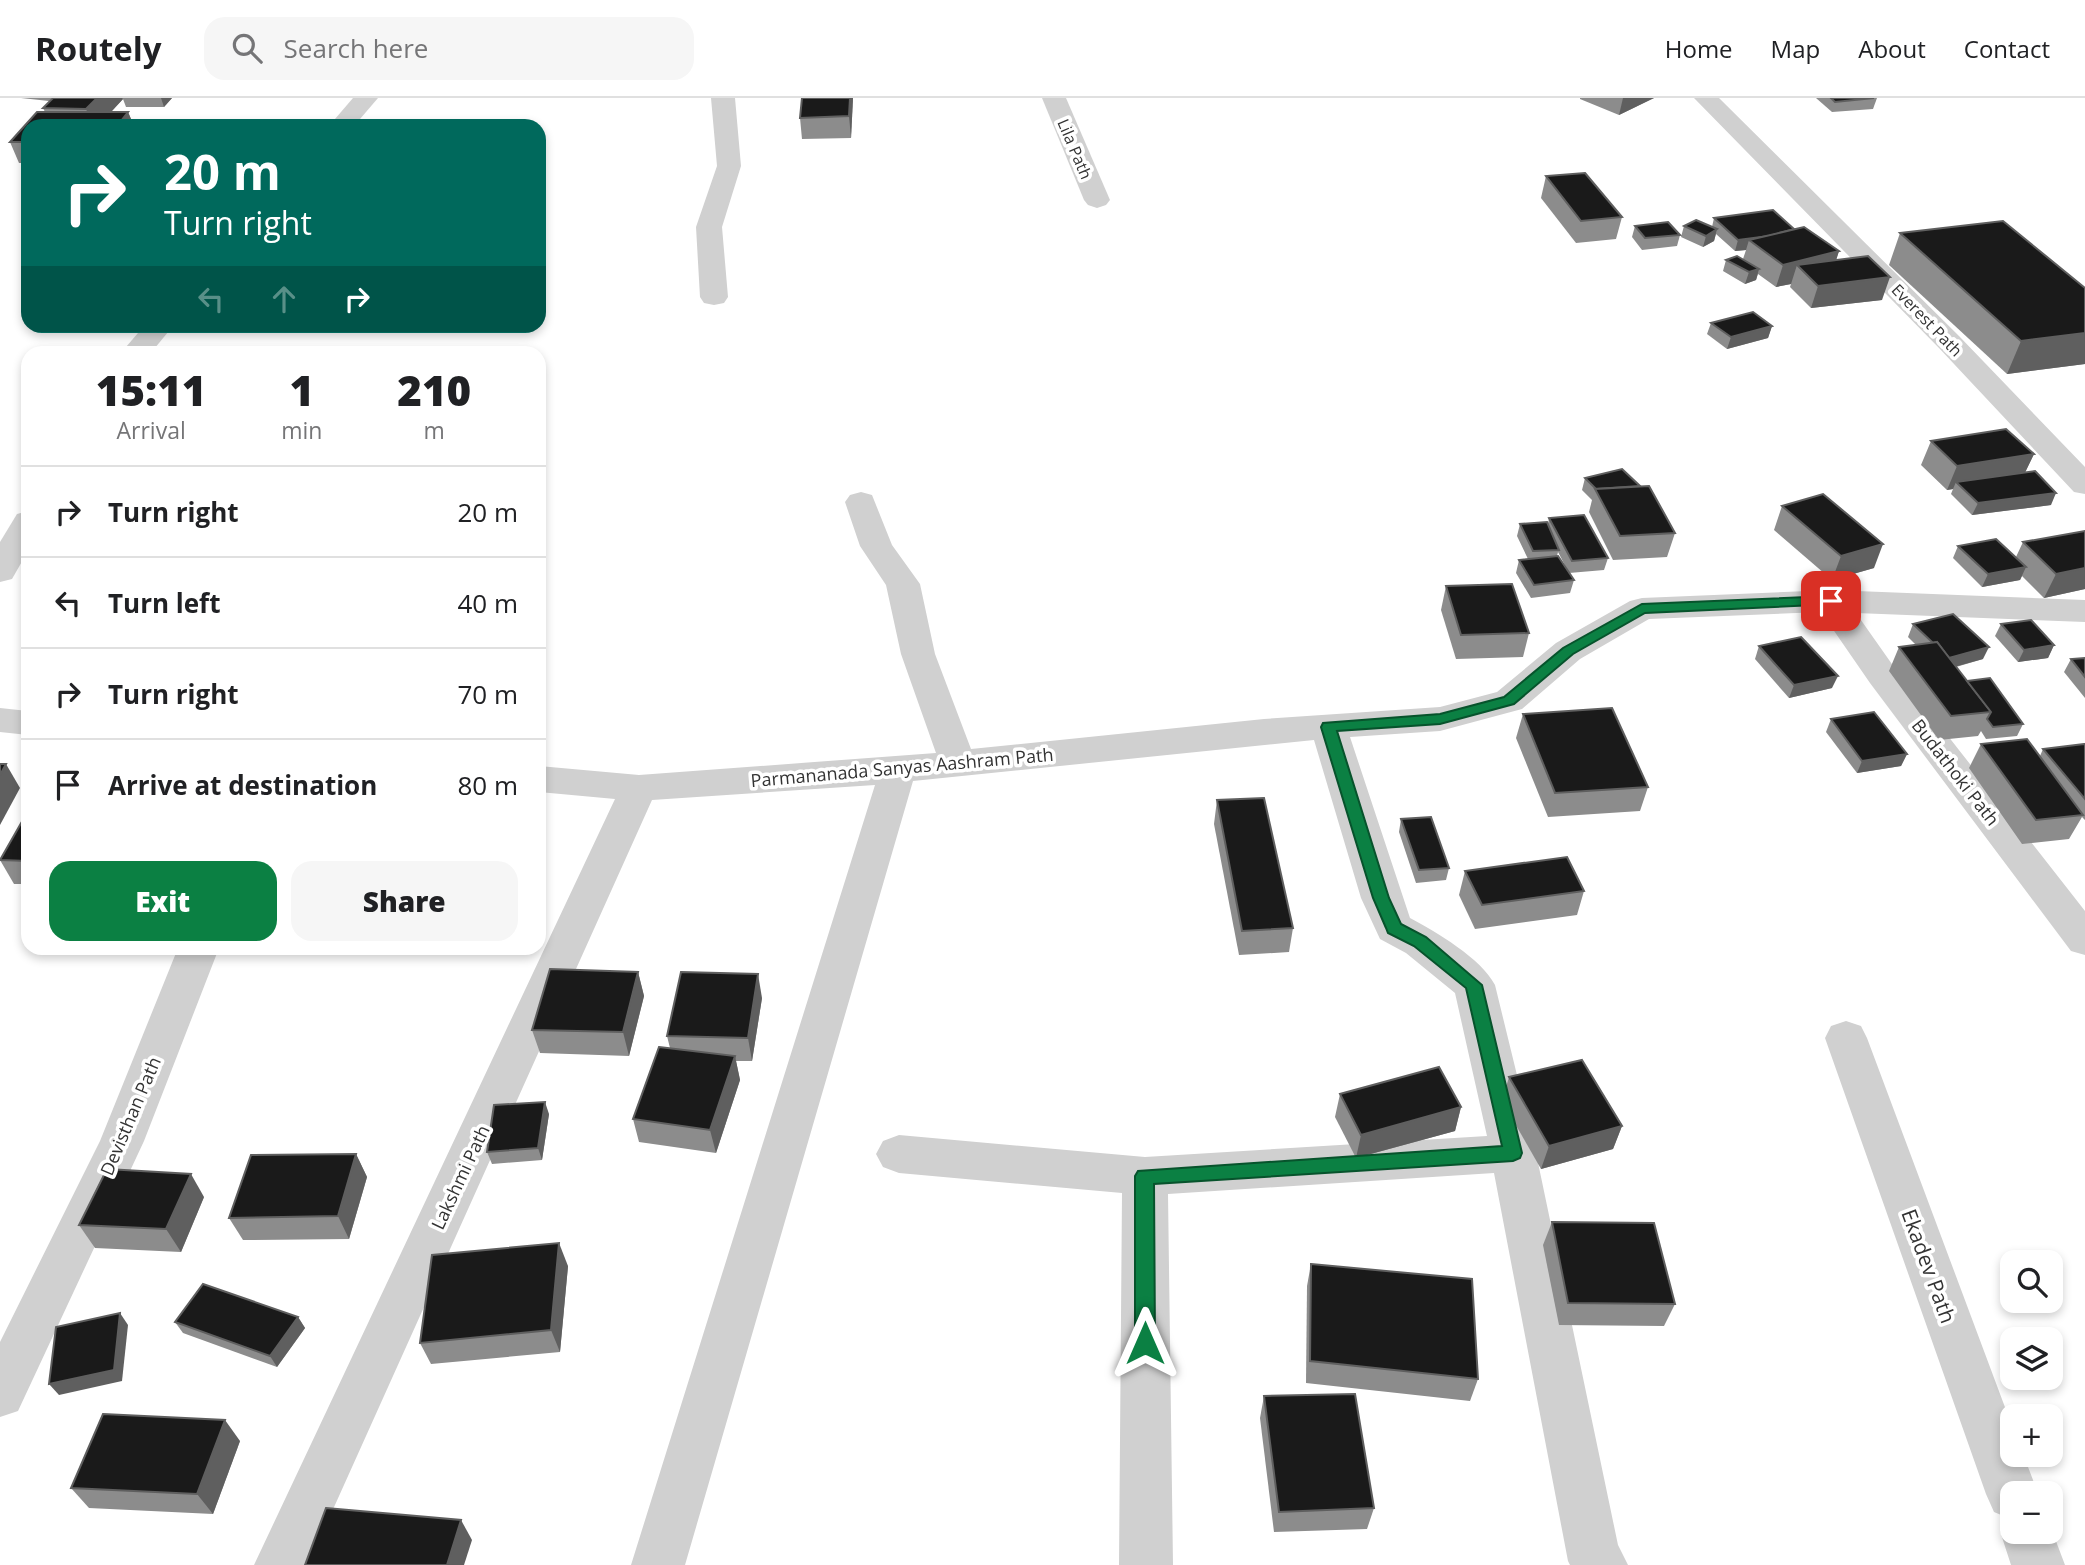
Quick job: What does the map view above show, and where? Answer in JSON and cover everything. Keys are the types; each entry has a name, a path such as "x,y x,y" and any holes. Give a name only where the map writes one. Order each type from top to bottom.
{"street":[{"path":"347,119 366,98"},
{"path":"714,297 709,227 729,166 723,98"},
{"name":"Lila Path","path":"1054,98 1097,200"},
{"name":"Everest Path","path":"1706,98 1949,342 2085,485"},
{"path":"861,502 876,546 903,584 918,654 958,763"},
{"path":"0,572 21,534"},
{"name":"Parmananada Sanyas Aashram Path","path":"546,780 639,788 898,770 1264,731 1440,719 1509,701 1568,651 1642,609 1831,601 2085,611"},
{"name":"Budathoki Path","path":"1831,601 1882,675 2085,940"},
{"path":"0,720 21,722"},
{"path":"1328,727 1381,898 1394,928 1420,942 1474,985 1513,1153 1591,1564"},
{"path":"658,1565 898,770"},
{"name":"Lakshmi Path","path":"281,1565 639,788"},
{"name":"Devisthan Path","path":"0,1394 122,1141 197,955"},
{"name":"Ekadev Path","path":"1846,1038 2007,1481"},
{"path":"899,1154 1145,1176 1513,1153"},
{"path":"1145,1176 1146,1565"},
{"path":"2031,1544 2038,1565"}],"building":[{"path":"53,98 97,98 86,109 43,108"},
{"path":"802,98 850,98 849,116 800,118"},
{"path":"1831,98 1874,98 1835,102"},
{"path":"37,112 128,112 122,119 31,119"},
{"path":"21,130 21,142 10,142"},
{"path":"1585,173 1622,217 1581,221 1546,176"},
{"path":"1773,210 1794,229 1738,240 1714,218"},
{"path":"1696,220 1717,229 1706,236 1684,226"},
{"path":"2003,221 2085,288 2085,333 2021,341 1900,233"},
{"path":"1668,222 1680,235 1645,238 1635,226"},
{"path":"1804,227 1839,251 1783,265 1749,240"},
{"path":"1737,256 1759,269 1749,272 1726,260"},
{"path":"1868,256 1890,277 1818,286 1797,265"},
{"path":"1753,312 1772,326 1731,337 1711,323"},
{"path":"2006,429 2034,454 1957,466 1931,441"},
{"path":"1622,469 1640,486 1596,489 1585,478"},
{"path":"2035,471 2056,493 1978,503 1956,482"},
{"path":"1649,486 1675,533 1620,536 1595,489"},
{"path":"1823,494 1883,544 1841,556 1782,506"},
{"path":"1584,515 1608,558 1572,561 1549,518"},
{"path":"1547,522 1559,550 1533,551 1520,524"},
{"path":"2085,531 2085,568 2056,574 2023,542"},
{"path":"1996,539 2026,567 1988,574 1958,546"},
{"path":"1558,556 1574,580 1534,585 1519,560"},
{"path":"1512,584 1529,633 1461,635 1446,586"},
{"path":"1953,614 1989,647 1949,658 1937,642 1933,643 1913,624"},
{"path":"2031,620 2054,645 2024,650 2001,624"},
{"path":"1801,637 1838,676 1794,685 1759,646"},
{"path":"1937,642 1991,712 1951,716 1899,647"},
{"path":"2085,658 2085,677 2071,659"},
{"path":"1990,678 2023,724 1993,727 1987,719 1991,712 1967,681"},
{"path":"1612,708 1648,787 1555,793 1523,714"},
{"path":"1874,712 1907,754 1862,761 1831,719"},
{"path":"2027,739 2083,815 2036,820 1981,744"},
{"path":"2085,744 2085,799 2043,749"},
{"path":"0,764 6,764 0,775"},
{"path":"1264,798 1293,928 1242,931 1217,800"},
{"path":"1431,817 1449,868 1419,870 1401,819"},
{"path":"21,823 21,861 0,860"},
{"path":"1567,857 1584,891 1482,905 1465,871"},
{"path":"550,969 638,972 623,1032 532,1030"},
{"path":"681,972 758,974 748,1038 667,1036"},
{"path":"659,1047 735,1056 710,1130 633,1119"},
{"path":"1582,1060 1622,1126 1549,1146 1509,1077"},
{"path":"1439,1067 1461,1107 1361,1135 1340,1094"},
{"path":"545,1102 538,1148 487,1152 494,1105"},
{"path":"356,1154 338,1216 229,1218 251,1155"},
{"path":"107,1169 191,1174 166,1229 79,1225"},
{"path":"1552,1222 1654,1223 1675,1304 1568,1303"},
{"path":"559,1243 551,1330 420,1343 432,1255"},
{"path":"1311,1264 1472,1279 1478,1379 1310,1361"},
{"path":"203,1284 298,1317 270,1356 175,1322"},
{"path":"120,1313 114,1370 49,1384 56,1327"},
{"path":"1355,1394 1374,1508 1279,1512 1264,1396"},
{"path":"103,1414 225,1420 197,1494 71,1488"},
{"path":"326,1508 461,1520 447,1565 305,1565"}],"route":[{"path":"1145,1343 1145,1176 1513,1153 1474,985 1420,942 1394,928 1381,898 1328,727 1440,719 1509,701 1568,651 1642,609 1831,601"}]}
